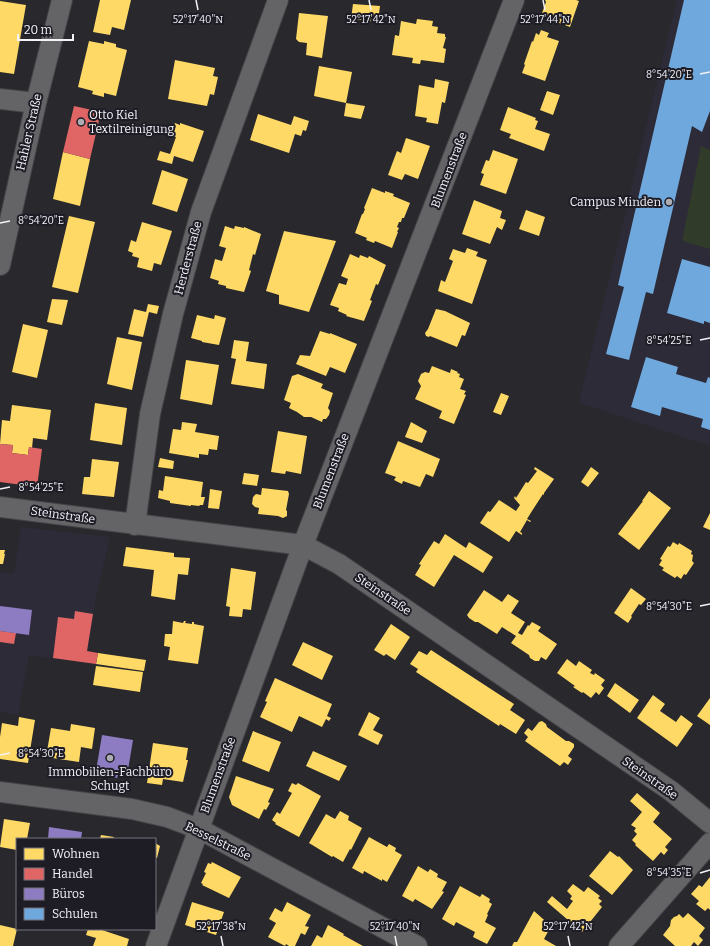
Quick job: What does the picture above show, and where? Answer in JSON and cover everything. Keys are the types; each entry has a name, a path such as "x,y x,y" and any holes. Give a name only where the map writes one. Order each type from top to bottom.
{"street":[{"name":"Hahler Straße","path":"0,265 36,103 62,0"},
{"name":"Herderstraße","path":"134,525 150,414 173,314 201,212 278,0"},
{"name":"Blumenstraße","path":"156,946 302,545 514,0"},
{"path":"0,99 36,103"},
{"name":"Steinstraße","path":"0,507 302,545 339,564 670,791 710,823"},
{"name":"Besselstraße","path":"0,792 132,809 167,817 199,829 417,946"},
{"path":"619,946 710,843"}],"shaded area":[{"name":"Campus Minden","path":"677,0 710,0 710,446 579,403"},
{"path":"21,527 110,537 96,597 86,663 29,655 18,715 0,712 0,572 14,574"}],"green space":[{"path":"701,146 710,150 710,249 682,241"}],"building: Wohnen":[{"path":"100,0 131,0 124,30 112,27 110,35 93,32"},
{"path":"545,0 579,1 570,27 541,16 546,2"},
{"path":"0,1 26,5 14,74 0,72"},
{"path":"353,4 380,6 378,22 351,19"},
{"path":"299,13 328,16 322,58 306,55 307,43 299,42 296,39"},
{"path":"417,19 433,21 432,26 438,27 437,33 445,34 446,37 443,48 446,49 444,63 421,60 420,64 412,63 413,58 392,55 395,35 399,36 401,21 416,24"},
{"path":"541,30 549,33 547,37 559,41 545,81 522,73 532,41 533,42 536,33 539,35"},
{"path":"89,41 104,44 104,41 116,44 116,47 127,50 116,96 104,93 104,97 92,94 93,91 78,87"},
{"path":"175,60 215,68 213,76 218,77 214,95 210,94 207,106 168,99"},
{"path":"319,66 352,72 346,103 314,96"},
{"path":"435,79 449,82 445,103 442,102 438,124 426,122 427,118 415,116 419,85 434,88"},
{"path":"547,91 560,95 553,115 540,110"},
{"path":"346,103 365,106 361,119 344,116"},
{"path":"508,107 536,118 535,120 538,121 535,129 550,134 544,151 509,138 511,134 500,130"},
{"path":"258,114 291,125 294,116 309,121 306,131 303,130 301,136 295,134 289,153 250,140"},
{"path":"175,123 180,125 180,123 204,131 193,162 174,156 172,164 157,160 160,151 170,154 176,137 170,135"},
{"path":"406,138 430,146 418,179 405,174 402,180 388,175 397,151 401,153"},
{"path":"493,150 518,159 506,194 480,185 484,174 481,173 486,160 489,161"},
{"path":"63,152 90,159 80,206 53,199"},
{"path":"162,170 188,179 177,212 152,204"},
{"path":"372,188 385,193 385,191 394,194 393,196 410,203 404,218 402,218 397,227 399,228 392,248 375,241 374,243 366,240 367,238 355,233"},
{"path":"474,200 502,211 500,218 506,220 502,230 497,227 490,244 462,234"},
{"path":"526,210 545,217 539,236 519,229"},
{"path":"69,216 95,222 78,293 52,287"},
{"path":"142,222 172,231 161,265 154,263 152,271 137,267 139,258 132,256 133,253 128,251 131,240 136,242"},
{"path":"225,226 234,229 235,226 244,227 261,234 255,255 253,254 249,270 251,271 244,292 226,288 226,286 218,284 219,281 210,278 215,259 222,261 226,248 219,246"},
{"path":"284,231 336,241 309,312 279,304 279,295 266,291"},
{"path":"467,248 478,252 476,256 487,260 472,304 438,291 441,280 445,282 453,261 449,259 453,249 465,253"},
{"path":"350,254 359,258 360,255 368,258 369,256 386,265 378,285 376,284 370,300 372,301 364,321 346,316 347,315 338,311 339,308 330,305 339,283 346,285 348,279 341,276"},
{"path":"52,299 68,300 62,325 47,322"},
{"path":"148,304 159,306 157,314 149,312 143,337 128,334 134,309 146,312"},
{"path":"436,309 445,311 470,323 465,336 462,335 457,347 430,336 426,336 425,333"},
{"path":"197,315 214,319 215,315 226,318 219,345 202,342 191,338"},
{"path":"23,324 48,330 37,378 12,372"},
{"path":"320,331 330,333 357,344 345,373 330,367 326,376 296,364 300,355 310,356"},
{"path":"117,337 142,342 132,390 107,384"},
{"path":"234,340 249,342 246,361 267,364 264,389 231,384 236,359 231,358"},
{"path":"186,360 219,365 212,405 180,399"},
{"path":"432,366 450,373 451,369 458,372 457,373 460,374 459,377 464,379 460,389 466,391 464,394 466,395 454,424 439,418 442,411 415,399 421,386 418,381 421,374 425,372 429,373"},
{"path":"298,374 323,384 321,388 333,393 328,408 330,411 329,415 326,419 323,419 322,422 311,417 304,417 289,408 291,403 284,400 292,376"},
{"path":"501,393 509,396 501,415 493,412"},
{"path":"95,403 127,408 122,445 90,440"},
{"path":"12,405 51,410 47,440 33,438 32,448 29,447 28,455 12,453 13,445 0,444 2,420 10,421"},
{"path":"182,422 197,424 195,432 219,436 217,450 209,449 208,455 199,454 199,458 169,453 173,429 181,430"},
{"path":"411,422 427,431 422,443 405,437"},
{"path":"278,431 307,436 301,474 286,471 285,474 271,472"},
{"path":"398,441 440,459 433,477 426,474 420,487 403,481 402,484 394,480 396,477 385,473"},
{"path":"160,458 174,461 173,469 158,467"},
{"path":"92,459 119,462 114,497 82,494 84,477 90,477"},
{"path":"535,467 554,479 527,519 531,521 530,522 527,520 520,532 522,535 516,531 509,542 480,523 488,511 490,512 499,500 516,511 520,505 514,498 515,496 516,498 526,482 528,483 537,471 534,469"},
{"path":"591,467 599,473 588,487 581,482"},
{"path":"244,473 259,475 257,486 242,484"},
{"path":"165,476 203,482 201,497 205,497 203,505 191,506 170,503 170,501 158,498 159,490 163,491"},
{"path":"262,488 288,491 289,494 286,510 287,516 283,518 258,514 259,508 252,504 253,497 256,494 261,495"},
{"path":"210,489 222,491 219,509 208,508"},
{"path":"649,491 671,508 639,550 618,534"},
{"path":"710,513 710,530 703,527"},
{"path":"445,534 466,548 469,542 493,557 483,573 454,555 434,587 415,575 421,565 419,564 434,541 439,544"},
{"path":"673,542 678,545 679,543 692,551 691,554 693,555 692,561 694,563 686,575 684,574 681,579 677,576 675,578 662,570 664,568 659,565 662,560 660,559 668,546 670,547"},
{"path":"126,547 174,553 174,557 190,558 188,575 178,574 175,600 151,596 154,570 123,566"},
{"path":"0,550 5,550 3,564 0,564"},
{"path":"231,568 256,572 251,610 243,609 242,617 229,616 230,607 226,606"},
{"path":"631,588 646,599 641,605 639,604 628,623 614,613"},
{"path":"484,590 502,602 508,594 519,601 511,613 525,622 518,633 522,635 528,625 529,626 532,622 541,627 538,631 557,644 546,660 541,657 539,661 535,661 530,658 529,655 511,643 516,636 502,627 497,634 469,618 467,615"},
{"path":"173,621 183,623 186,621 185,623 192,624 192,622 194,622 194,624 204,626 198,664 168,660 170,647 164,646 165,634 172,634"},
{"path":"391,624 410,637 395,660 386,654 384,656 374,650"},
{"path":"303,642 333,656 322,680 292,665"},
{"path":"431,650 514,704 510,710 525,720 516,734 500,724 499,726 416,672 418,669 410,664 419,651 427,655"},
{"path":"98,653 146,660 144,671 96,664"},
{"path":"567,659 576,666 579,661 592,670 590,673 594,675 595,673 605,680 601,685 604,688 599,695 596,692 591,698 573,687 575,686 557,673"},
{"path":"96,666 143,672 140,692 93,685"},
{"path":"275,678 332,704 327,716 331,718 329,721 326,719 322,727 299,716 292,732 260,717"},
{"path":"615,683 639,700 630,713 607,696"},
{"path":"653,695 665,704 660,711 676,722 681,715 693,724 677,747 637,718"},
{"path":"710,698 710,725 697,716"},
{"path":"369,712 380,718 373,730 383,735 378,745 358,735"},
{"path":"19,717 35,720 28,763 0,759 0,737 2,723 18,726"},
{"path":"542,721 547,727 566,741 574,744 574,747 568,756 572,759 568,765 564,762 560,766 525,741 528,737 524,733 528,728 532,731 539,722"},
{"path":"71,724 95,728 92,749 81,747 79,762 46,757 51,728 70,731"},
{"path":"253,731 281,742 269,772 242,761"},
{"path":"153,743 188,748 186,760 188,760 183,782 163,779 162,785 147,783"},
{"path":"313,751 347,766 339,781 306,766"},
{"path":"236,776 274,789 268,802 270,803 266,810 264,809 259,819 232,805 229,797"},
{"path":"292,783 296,785 298,783 321,796 299,837 275,824 276,823 272,820 277,812 280,814 292,793 288,791"},
{"path":"637,793 660,813 653,822 672,839 665,847 668,850 664,855 661,852 653,861 635,845 636,844 632,840 637,834 634,831 636,828 631,825 642,812 630,801"},
{"path":"340,811 349,816 348,820 362,828 343,862 309,843 326,814 335,819"},
{"path":"4,819 30,823 27,838 16,838 16,850 0,847"},
{"path":"101,835 114,837 114,838 100,838"},
{"path":"369,837 387,847 389,844 396,848 395,851 402,855 387,882 382,879 382,881 364,871 363,874 352,868"},
{"path":"156,844 160,846 156,858"},
{"path":"610,851 618,857 619,856 633,870 612,895 589,876"},
{"path":"212,862 241,877 229,898 202,885 203,884 201,883 206,873 204,872 208,863 211,864"},
{"path":"418,866 428,872 430,869 438,874 437,877 447,882 442,891 444,892 432,909 415,899 413,902 402,896"},
{"path":"710,877 710,910 708,908 705,911 696,904 699,901 691,894 699,885 702,887"},
{"path":"573,884 584,892 588,887 600,896 598,898 602,901 599,904 602,907 582,932 547,902 552,896 567,909 573,901 570,899 572,896 567,891"},
{"path":"460,886 480,897 482,894 490,899 489,902 492,904 485,922 496,928 487,944 473,937 475,932 456,922 454,926 442,919"},
{"path":"192,902 224,912 216,935 185,925"},
{"path":"287,902 311,915 305,926 309,927 305,935 301,933 295,946 289,946 286,944 285,946 268,937 276,923 269,919 275,908 282,912"},
{"path":"534,911 551,926 544,939 556,946 512,946 514,942 517,942"},
{"path":"688,913 705,928 699,936 703,940 698,946 694,942 691,946 675,946 663,935 670,926 671,920 674,917 679,914 683,918"},
{"path":"0,925 16,929 13,946 0,946"},
{"path":"328,925 363,946 311,946 317,935 322,938"},
{"path":"88,930 102,930 129,939 127,946 93,946 96,938 86,935"}],"building: Handel":[{"path":"74,106 101,112 90,159 63,152"},
{"path":"0,444 13,445 12,453 28,455 29,447 42,449 37,487 0,482"},
{"path":"75,611 93,614 87,651 98,653 96,664 53,658 58,617 74,619"},
{"path":"0,631 16,633 14,644 0,642"}],"building: Büros":[{"path":"0,606 32,610 29,635 0,631"},
{"path":"102,735 133,740 127,776 118,775 117,778 97,775 98,772 96,771"},
{"path":"49,827 82,832 81,838 48,838"}],"building: Schulen":[{"path":"684,0 710,0 710,111 702,132 692,126 653,294 646,292 629,360 606,354 624,287 618,285"},
{"path":"682,259 710,267 710,323 704,321 704,324 667,313"},
{"path":"646,357 678,367 676,374 706,383 708,377 710,378 710,430 701,427 703,419 662,407 660,416 631,407"}],"place":[{"name":"Otto Kiel Textilreinigung","path":"81,122"},
{"name":"Campus Minden","path":"669,202"},
{"name":"Immobilien-Fachbüro Schugt","path":"110,758"}]}
